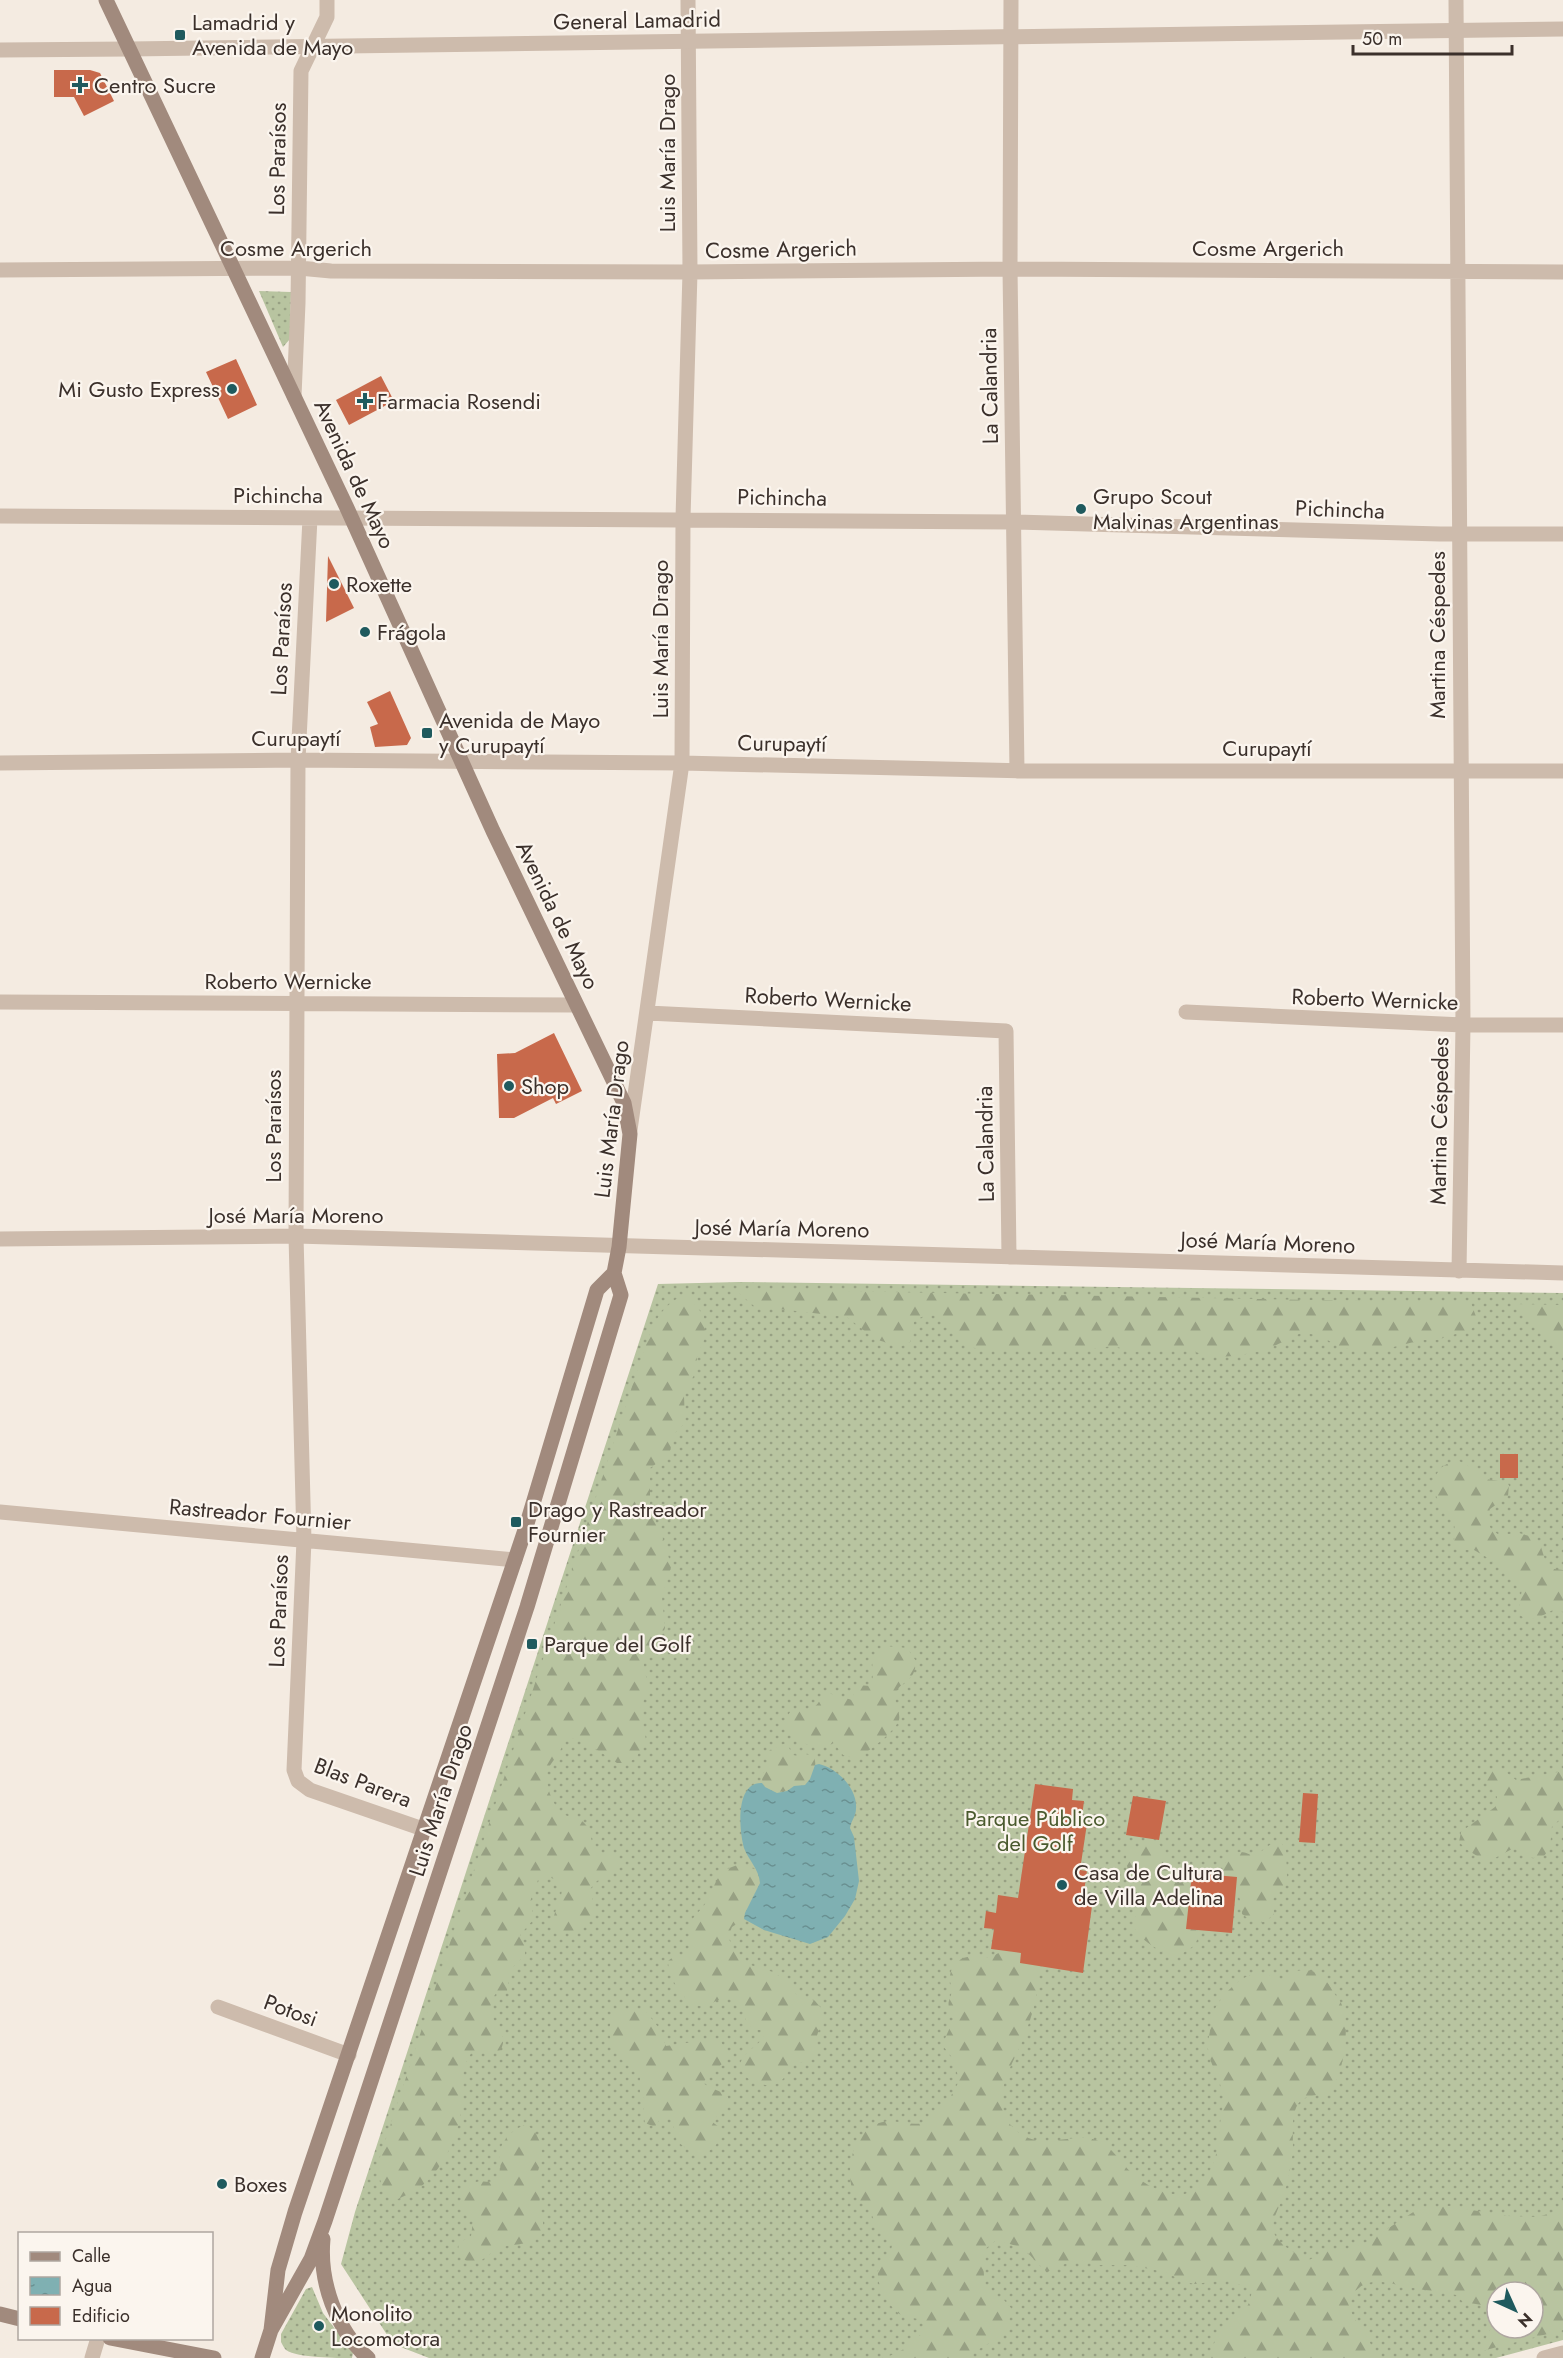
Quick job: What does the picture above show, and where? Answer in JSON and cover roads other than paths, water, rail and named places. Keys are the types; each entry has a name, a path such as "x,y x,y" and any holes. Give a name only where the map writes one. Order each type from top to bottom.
{"main road":[{"name":"Avenida de Mayo","path":"106,0 236,270 462,762 624,1103 630,1134"},
{"name":"Luis María Drago","path":"262,2358 271,2330 310,2259 325,2221 527,1607 621,1295 614,1273 619,1247 630,1134"},
{"name":"Luis María Drago","path":"271,2330 278,2270 295,2212 515,1560 597,1290 614,1273"},
{"path":"325,2221 322,2252 326,2282 335,2311 350,2338 368,2358"},
{"path":"0,2314 18,2318"},
{"path":"120,2340 214,2358"}],"street":[{"name":"Los Paraísos","path":"294,396 299,268 300,71 327,17 327,0"},
{"name":"Luis María Drago","path":"630,1134 682,763 682,519 690,272 688,0"},
{"name":"La Calandria","path":"1011,0 1010,269 1017,771"},
{"name":"Martina Céspedes","path":"1456,0 1462,1025 1459,1271"},
{"name":"General Lamadrid","path":"0,50 311,48 1563,29"},
{"name":"Cosme Argerich","path":"0,270 299,268 331,271 690,272 1010,269 1563,272"},
{"name":"Pichincha","path":"0,516 1013,522 1459,534 1563,534"},
{"name":"Los Paraísos","path":"294,1770 303,1540 296,1236 298,760 310,518"},
{"name":"Curupaytí","path":"0,763 298,760 682,763 1017,771 1563,771"},
{"name":"Roberto Wernicke","path":"0,1002 576,1005"},
{"name":"Roberto Wernicke","path":"1186,1012 1462,1025 1563,1025"},
{"name":"Roberto Wernicke","path":"648,1013 1006,1031"},
{"name":"La Calandria","path":"1006,1031 1009,1257"},
{"name":"José María Moreno","path":"0,1239 296,1236 1563,1273"},
{"name":"Rastreador Fournier","path":"0,1512 515,1560"},
{"name":"Blas Parera","path":"294,1770 298,1781 310,1790 423,1829"},
{"name":"Potosi","path":"218,2007 349,2055"},
{"path":"92,2358 97,2340"},
{"path":"1544,2358 1563,2353"}],"water":[{"path":"819,1764 833,1770 845,1780 854,1794 856,1812 850,1828 854,1837 859,1881 855,1899 845,1916 828,1937 810,1944 764,1930 744,1919 760,1883 758,1873 744,1848 740,1819 743,1798 753,1785 762,1783 777,1793 787,1791 794,1786 805,1785 815,1765"}],"place":[{"name":"Lamadrid y Avenida de Mayo","path":"180,35"},
{"name":"Centro Sucre","path":"80,85"},
{"name":"Mi Gusto Express","path":"232,389"},
{"name":"Farmacia Rosendi","path":"365,401"},
{"name":"Grupo Scout Malvinas Argentinas","path":"1081,509"},
{"name":"Roxette","path":"334,584"},
{"name":"Frágola","path":"365,632"},
{"name":"Avenida de Mayo y Curupaytí","path":"427,733"},
{"name":"Shop","path":"509,1086"},
{"name":"Drago y Rastreador Fournier","path":"516,1522"},
{"name":"Parque del Golf","path":"532,1644"},
{"name":"Casa de Cultura de Villa Adelina","path":"1062,1885"},
{"name":"Boxes","path":"222,2184"},
{"name":"Monolito Locomotora","path":"319,2326"}],"park label":[{"name":"Parque Público del Golf","path":"1035,1830"}]}
